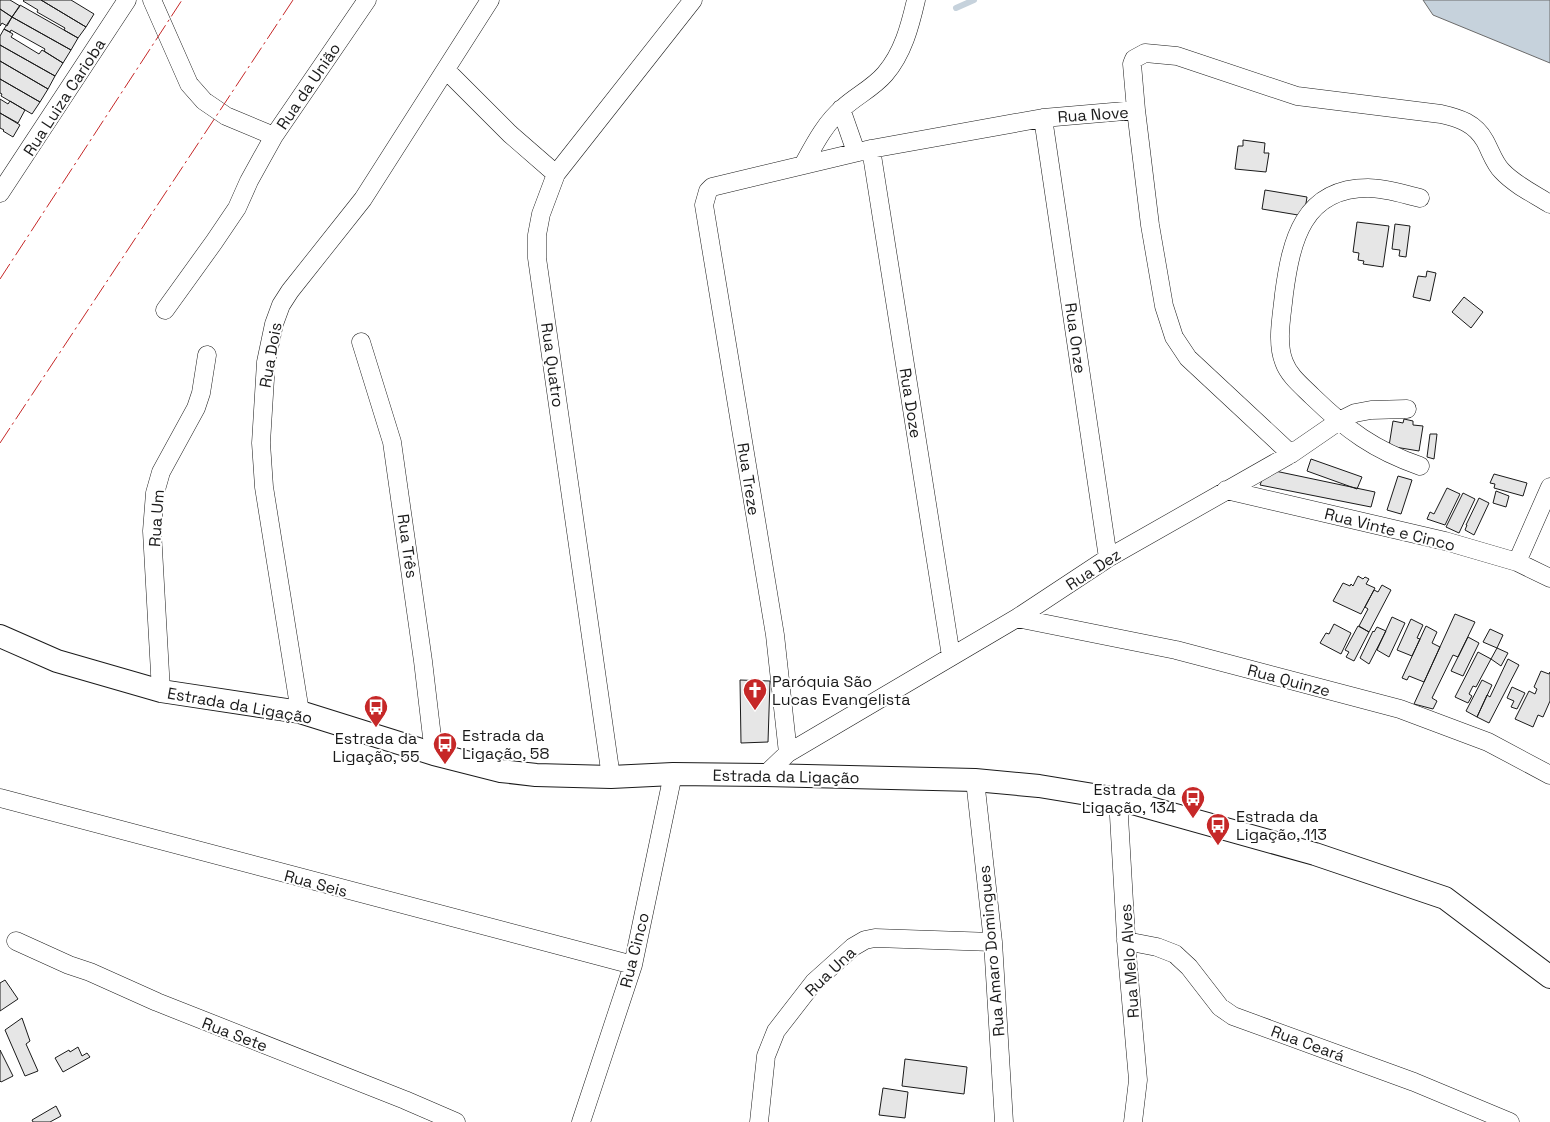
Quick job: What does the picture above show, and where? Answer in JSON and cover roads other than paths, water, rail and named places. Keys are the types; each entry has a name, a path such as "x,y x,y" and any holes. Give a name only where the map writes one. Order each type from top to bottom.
{"street":[{"name":"Rua Luiza Carioba","path":"0,193 127,0"},
{"name":"Rua da União","path":"152,0 188,84 204,101 226,116 274,136 367,0"},
{"name":"Rua Dois","path":"300,712 264,487 261,452 266,362 274,324 281,305 290,292 363,199 490,0"},
{"name":"Rua Quatro","path":"611,777 537,258 537,235 541,214 556,174 693,0"},
{"path":"803,165 820,134 842,109 877,82 890,67 908,32 916,0"},
{"path":"1136,110 1132,64 1139,55 1155,52 1177,56 1214,67 1297,96 1449,116 1469,123 1477,130 1501,170 1510,179 1550,204"},
{"path":"446,70 510,134 556,174"},
{"name":"Rua Doze","path":"842,109 863,150 951,656"},
{"name":"Rua Nove","path":"722,183 863,150 1043,118 1136,110 1150,226 1164,306 1174,337 1188,358 1291,454"},
{"name":"Rua Onze","path":"1043,118 1108,558"},
{"path":"165,310 237,208 249,181 274,136"},
{"name":"Rua Treze","path":"722,183 712,186 708,190 704,205 775,635 788,754"},
{"path":"1420,198 1368,188 1350,190 1329,196 1316,206 1304,220 1297,233 1287,271 1280,348 1284,362 1292,377 1338,421 1383,452 1420,466"},
{"name":"Rua Três","path":"361,342 392,442 421,642 434,754"},
{"name":"Rua Um","path":"161,691 152,531 155,494 161,472 196,408 201,393 207,355"},
{"name":"Rua Dez","path":"788,754 1017,618 1108,558 1291,454 1338,421 1355,413 1371,410 1407,409"},
{"path":"1517,562 1550,488"},
{"name":"Rua Vinte e Cinco","path":"1226,490 1444,541 1517,562 1550,578"},
{"name":"Rua Quinze","path":"1017,618 1176,650 1400,709 1488,742 1550,775"},
{"name":"Estrada da Ligação","path":"0,636 57,661 161,691 300,712 434,754 501,770 536,775 611,777 673,774 975,780 1040,786 1118,799 1315,854 1445,898 1550,977"},
{"path":"765,775 788,754"},
{"name":"Rua Cinco","path":"581,1122 633,965 673,774"},
{"name":"Rua Amaro Domingues","path":"975,780 992,942 1004,1122"},
{"name":"Rua Seis","path":"0,798 633,965"},
{"name":"Rua Melo Alves","path":"1118,799 1126,941 1138,1080 1133,1122"},
{"name":"Rua Una","path":"759,1122 766,1056 776,1030 814,982 853,946 865,940 875,938 992,942"},
{"name":"Rua Sete","path":"16,941 166,1006 456,1122"},
{"name":"Rua Ceará","path":"1126,941 1157,947 1175,954 1189,967 1220,1007 1233,1016 1414,1082 1510,1122"}],"waterway":[{"path":"956,8 974,0"}],"place":[{"name":"Paróquia São Lucas Evangelista","path":"755,711"},
{"name":"Estrada da Ligação, 55","path":"376,728"},
{"name":"Estrada da Ligação, 58","path":"445,765"},
{"name":"Estrada da Ligação, 134","path":"1193,819"},
{"name":"Estrada da Ligação, 113","path":"1218,846"}]}
